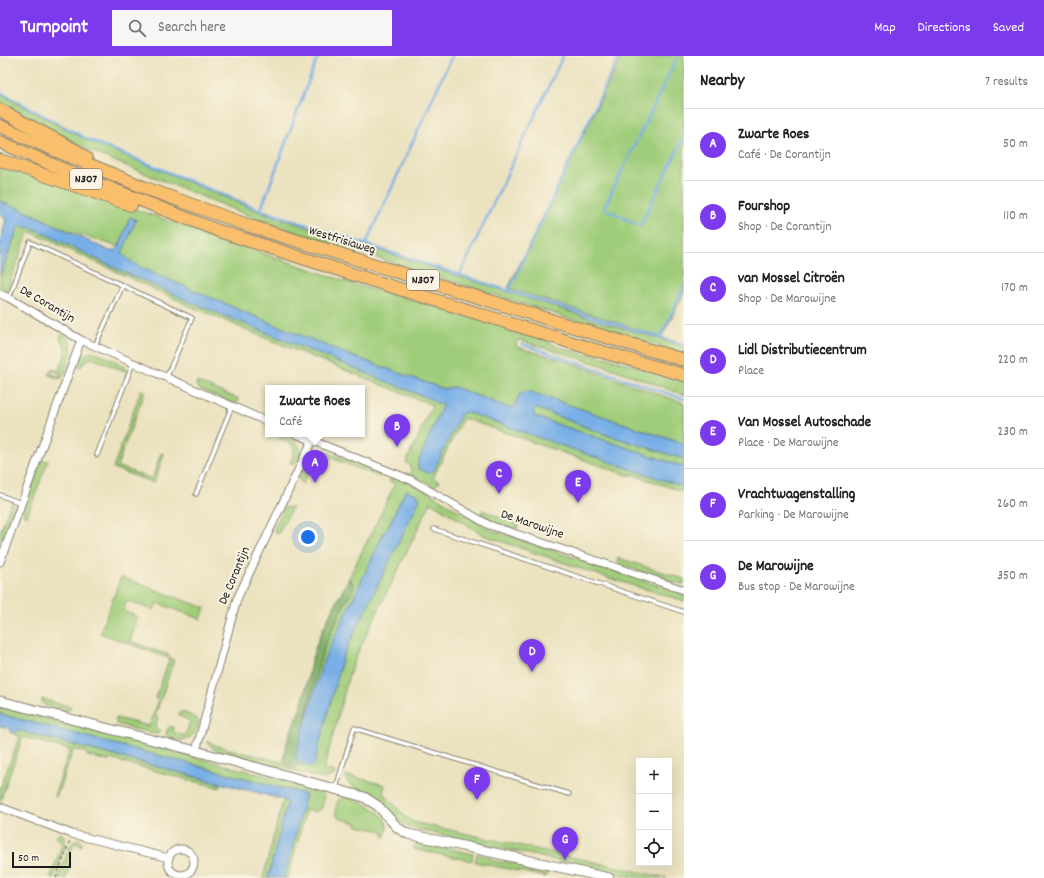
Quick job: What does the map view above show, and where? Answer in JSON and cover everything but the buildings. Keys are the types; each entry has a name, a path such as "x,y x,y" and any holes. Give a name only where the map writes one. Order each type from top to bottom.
{"highway":[{"name":"N307","path":"0,110 77,151 104,171"},
{"name":"Westfrisiaweg","path":"0,126 104,171 198,208 308,245 684,360"},
{"name":"N307","path":"0,142 76,175 219,231 344,272 592,349 684,375"},
{"name":"N307","path":"0,160 149,212 173,214"}],"street":[{"name":"De Corantijn","path":"0,294 81,340 265,421"},
{"name":"De Corantijn","path":"0,562 3,545 22,503 81,340"},
{"path":"303,437 312,441"},
{"name":"De Corantijn","path":"196,751 237,599 312,441"},
{"name":"De Marowijne","path":"312,441 412,480 489,524 684,590"},
{"path":"0,701 196,751 364,797 371,800 398,828 408,834 609,878"},
{"path":"0,807 72,834 169,858"},
{"path":"182,849 193,856 193,864 189,871 182,876 172,870 168,862 169,858 174,851 182,849"}],"lane":[{"path":"9,298 30,242 192,318 166,378"},
{"path":"95,346 123,285"},
{"path":"97,455 132,363"},
{"path":"196,494 232,406"},
{"path":"0,495 22,503"},
{"path":"434,529 684,612"},
{"path":"335,789 354,728 569,794"}],"path":[{"path":"56,878 72,834"}],"green space":[{"path":"622,56 684,56 684,293 662,337 508,288"},
{"path":"0,94 85,139 260,212 595,320 684,346 684,355 640,339 608,329 589,326 587,324 267,223 97,154 0,105"},
{"path":"0,163 356,285 469,315 534,335 557,346 583,354 605,357 684,381 684,395 611,368 519,340 516,344 517,347 559,359 684,403 684,444 528,391 519,395 512,409 454,387 444,389 349,355 256,317 144,269 130,261 122,253 136,220 130,217 119,247 69,231 0,201"},
{"path":"19,226 33,228 115,268 193,303 430,399 439,404 443,404 418,464 418,468 433,472 461,413 466,412 684,487 684,492 631,474 630,476 463,418 433,478 440,482 434,486 410,474 412,469 410,468 411,465 406,463 432,405 201,311 29,231 8,287 3,291 0,289 0,276"},
{"path":"61,335 67,337 70,341 71,352 64,375 52,370 51,374 63,377 60,379 49,375 52,368 59,371 64,358 65,347 60,339"},
{"path":"91,352 99,353 124,365 126,368 125,371 92,358 85,361 81,367 78,366 77,363 80,359"},
{"path":"197,382 239,399 238,402 234,404 199,389 196,385"},
{"path":"141,390 145,391 117,466 152,479 161,453 164,454 154,483 113,468"},
{"path":"536,408 604,434 684,459 684,467 536,417 533,412"},
{"path":"292,437 299,445 300,455 294,464 290,463 294,450 293,447 279,438"},
{"path":"324,451 380,471 382,476 380,477 326,456 321,456 311,465 303,484 299,478 305,464 314,454"},
{"path":"43,460 48,461 27,516 24,515 23,511"},
{"path":"394,477 422,488 483,526 494,531 684,594 684,601 602,576 483,535 431,502 357,654 349,675 324,769 335,772 334,775 324,779 214,750 207,741 217,746 285,763 293,769 299,763 311,767 343,656 420,499 406,490 387,529 384,532 324,659 306,720 305,718 322,653 341,610 354,588 353,583 349,578 395,484 389,481"},
{"path":"11,503 14,505 15,509 4,537 1,540 0,532"},
{"path":"284,508 292,508 278,534 275,532 274,528"},
{"path":"482,510 519,525 514,529 492,522 482,515"},
{"path":"618,558 684,579 684,585 621,565 618,562"},
{"path":"121,577 205,608 201,619 157,603 154,610 127,601 123,611 138,617 130,641 169,655 168,658 100,633"},
{"path":"349,578 353,583 354,588 341,610 322,653 305,718 306,720 296,754 299,763 295,769 293,769 290,768 284,761 287,741 303,700 316,645"},
{"path":"170,658 174,660 155,716 158,717 155,728 160,730 159,733 154,734 116,724 116,718 149,726 159,700 155,699"},
{"path":"42,699 71,707 66,711 44,705 42,703"},
{"path":"0,706 320,790 324,796 322,808 316,812 306,810 288,878 284,878 305,794 0,714"},
{"path":"181,711 196,718 199,722 195,733 188,739 184,740 168,738 166,733 168,728 171,726 174,727 173,732 185,736 190,721 179,716"},
{"path":"16,730 221,784 220,788 110,759 109,761 87,756 87,753 74,749 56,797 54,796 70,750 23,737 2,796 3,797 0,801 0,788 20,736 14,734"},
{"path":"346,775 385,785 383,794 413,822 667,878 639,878 582,866 582,863 564,860 564,862 411,828 401,822 375,796 355,788 348,783"},
{"path":"342,797 361,802 380,814 387,824 385,837 383,836 383,831 357,826 357,823 338,818 336,806"},
{"path":"283,800 287,803 268,878 263,878"},
{"path":"60,833 65,837 65,847 54,878 50,878 62,845 56,837"},
{"path":"75,840 80,840 82,846 74,843 67,864 70,866 66,878 58,878 70,845"},
{"path":"418,842 473,854 472,861 413,849"},
{"path":"477,854 491,858 491,860 504,863 505,861 544,869 547,873 546,877 475,862"}],"water":[{"path":"0,201 21,209 110,251 116,250 119,247 130,217 136,220 122,253 130,261 144,269 349,355 444,389 454,387 512,409 519,395 528,391 684,444 684,459 604,434 536,408 533,412 536,417 684,467 684,487 466,412 461,414 433,472 429,473 419,469 419,460 443,404 439,404 430,399 193,303 115,268 33,228 19,226 0,276 0,242 6,219 0,214"},
{"path":"406,490 418,495 420,499 343,656 314,765 312,767 299,763 296,761 296,754 324,659 384,532 387,529"},
{"path":"0,714 305,794 284,878 268,878 287,803 285,800 17,730 14,734 10,732 9,728 0,726"}],"waterway":[{"path":"261,209 318,56"},
{"path":"366,244 452,56"},
{"path":"460,274 563,56"},
{"path":"509,291 619,56"},
{"path":"678,56 604,208 640,226 684,137"},
{"path":"0,92 87,139 261,210 509,291 684,345"},
{"path":"660,338 684,287"},
{"path":"522,344 684,399"}],"place":[{"name":"Fourshop","path":"397,447"},
{"name":"Zwarte Roes","path":"315,483"},
{"name":"van Mossel Citroën","path":"499,494"},
{"name":"Van Mossel Autoschade","path":"578,503"},
{"name":"Lidl Distributiecentrum","path":"532,672"},
{"name":"Vrachtwagenstalling","path":"477,800"},
{"name":"De Marowijne","path":"565,860"}]}
